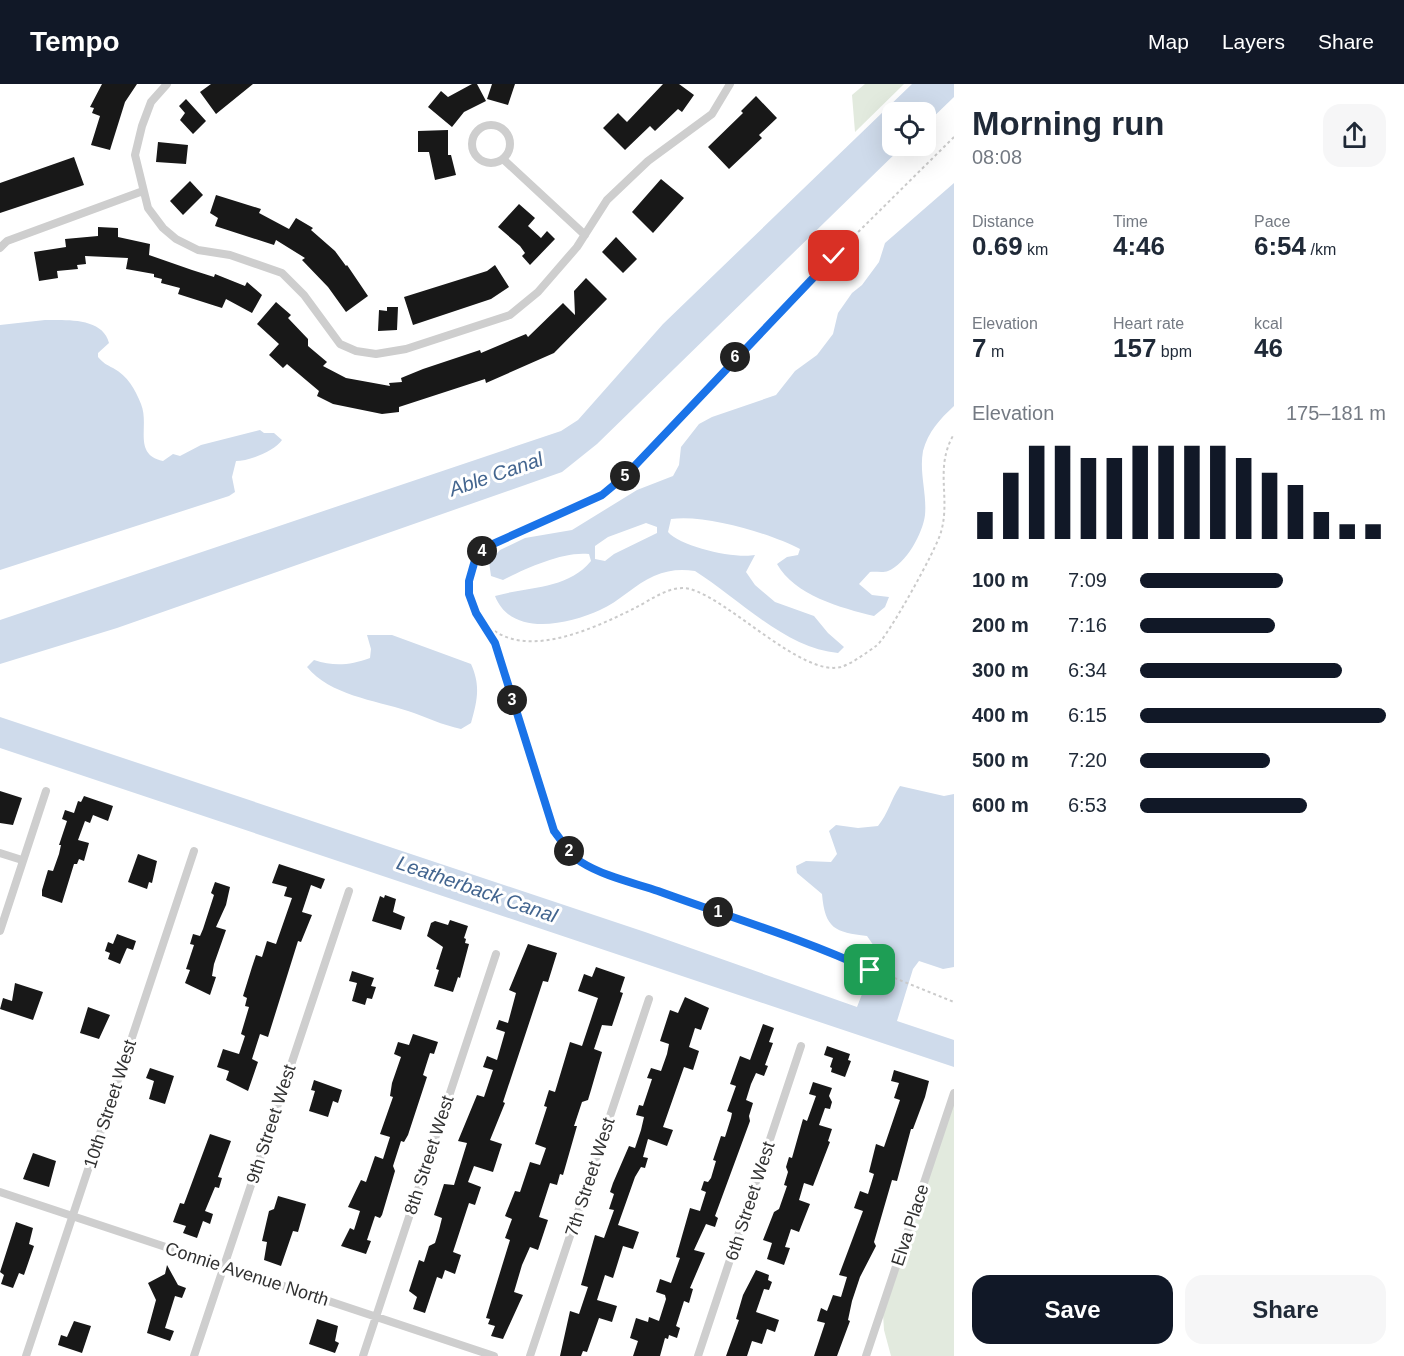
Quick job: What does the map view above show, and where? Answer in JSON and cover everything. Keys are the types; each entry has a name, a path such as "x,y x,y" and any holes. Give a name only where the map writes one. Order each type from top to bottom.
{"street":[{"path":"167,84 151,102 135,155 148,208 176,239 198,249 230,255 282,273 304,295 340,344 356,351 376,354 406,349 510,315 538,292 585,235 607,200 648,161 712,114 730,84"},
{"path":"495,125 506,131 510,149 503,159 485,162 476,154 472,142 482,127 495,125"},
{"path":"503,159 585,235"},
{"path":"0,248 7,241 143,191"},
{"path":"0,931 46,791"},
{"name":"10th Street West","path":"26,1356 194,851"},
{"path":"0,853 22,860"},
{"name":"9th Street West","path":"194,1356 349,891"},
{"name":"8th Street West","path":"363,1356 496,954"},
{"name":"7th Street West","path":"530,1356 649,999"},
{"name":"6th Street West","path":"698,1356 801,1046"},
{"name":"Elva Place","path":"866,1356 954,1094"},
{"name":"Connie Avenue North","path":"0,1192 494,1356"}],"path":[{"path":"954,137 834,256 626,475 602,495 484,548 475,560 469,581 469,594 476,613 495,643 554,831 581,862 703,908 771,928 870,970 954,1002"},
{"path":"486,626 514,641 553,639 597,626 662,593 688,588 725,607 791,652 826,667 841,667 879,644 891,629 942,532 944,460 954,434"}],"shaded area":[{"path":"865,84 904,84 886,102 882,102 882,106 855,132 852,95"},
{"path":"954,1102 954,1356 891,1356 884,1330 883,1314"}],"water":[{"path":"912,84 954,84 954,97 936,114 936,102 893,102"},
{"name":"Able Canal","path":"882,113 882,156 893,156 597,444 562,472 117,628 0,664 0,620 561,431 578,420 663,324"},
{"path":"954,183 954,406 935,426 923,451 925,515 917,539 907,555 895,567 886,572 870,572 859,584 872,595 889,597 885,607 874,616 847,609 806,592 785,575 777,564 787,557 798,555 800,549 772,537 719,522 685,518 671,519 668,532 684,542 709,551 755,555 746,572 755,585 775,602 814,616 844,647 838,653 800,642 781,632 695,571 684,570 659,574 647,579 600,610 572,620 541,624 527,622 514,618 503,609 495,596 559,582 571,577 591,561 589,554 568,555 534,566 503,580 491,576 489,562 500,550 525,538 572,530 637,490 673,476 679,465 681,447 699,424 712,417 776,395 795,371 817,355 833,334 838,313 879,262 885,243","holes":["646,523 657,527 657,533 614,554 605,561 595,559 595,546 608,537"]},
{"path":"45,320 91,324 105,335 109,343 98,353 98,357 123,375 133,388 143,412 145,446 154,457 163,461 173,454 180,456 201,445 260,430 264,433 274,433 282,440 274,448 261,455 236,461 232,477 235,492 229,496 0,570 0,325"},
{"path":"367,635 392,635 471,664 476,679 477,694 471,723 461,729 353,695 328,684 307,667 314,660 329,664 342,664 370,658 371,649"},
{"name":"Leatherback Canal","path":"0,717 645,932 857,1007 873,966 876,949 867,936 847,933 829,922 823,906 822,894 797,873 796,866 806,861 831,862 837,854 829,831 836,825 858,828 878,826 900,786 944,796 954,794 954,967 943,969 919,961 913,969 897,1021 954,1040 954,1067 0,748"}],"building":[{"path":"102,84 137,84 125,102 110,150 91,145 100,116 92,113 94,108 90,107"},
{"path":"211,84 253,84 216,114 200,92"},
{"path":"472,84 477,84 486,101 464,112 452,127 428,107 441,91 448,97"},
{"path":"492,84 515,84 508,105 487,99"},
{"path":"663,84 679,84 694,95 682,112 678,109 655,131 650,126 625,150 603,128 618,113 627,122"},
{"path":"756,96 777,118 759,135 762,138 729,169 708,147 743,113 741,111"},
{"path":"186,99 206,121 193,134 180,120 185,113 179,106"},
{"path":"448,130 448,155 451,155 456,175 435,180 429,152 418,152 418,131"},
{"path":"158,142 188,145 186,164 156,162"},
{"path":"74,157 84,185 0,213 0,183"},
{"path":"661,179 684,198 653,233 632,212"},
{"path":"190,181 203,195 183,215 170,201"},
{"path":"216,195 261,209 259,213 289,229 296,218 313,228 311,230 347,265 368,296 346,312 328,287 302,260 305,258 276,240 274,245 215,226 218,218 210,213"},
{"path":"519,204 535,218 528,226 541,238 547,231 555,239 530,265 522,256 525,253 520,246 498,227"},
{"path":"98,227 118,228 118,237 150,244 149,255 214,277 215,274 245,286 247,282 262,295 252,313 226,299 222,308 178,294 180,288 161,283 162,279 154,277 154,274 126,269 128,258 85,256 86,264 77,265 78,269 57,271 58,278 39,281 34,252 66,247 65,239 98,236"},
{"path":"616,237 637,259 623,273 602,252"},
{"path":"495,265 509,287 491,299 413,325 404,297 487,271"},
{"path":"586,278 607,299 554,353 486,383 485,379 399,407 399,412 382,414 333,404 317,396 319,391 287,364 283,368 269,355 279,344 257,324 276,302 291,315 288,318 308,339 308,346 327,362 323,366 346,378 390,386 389,383 402,382 401,378 423,369 480,350 481,353 526,334 528,337 563,303 575,315 574,291"},
{"path":"387,307 398,307 397,330 378,331 379,310 387,311"},
{"path":"0,791 22,798 13,825 0,823"},
{"path":"84,796 113,806 108,821 93,815 90,823 85,821 78,840 89,843 84,861 79,859 77,864 74,864 62,903 42,896 42,890 48,870 53,871 59,854 61,845 59,845 67,821 62,819 65,810 74,813 78,801 81,802"},
{"path":"138,854 157,861 152,883 149,882 147,889 128,882"},
{"path":"279,864 325,879 321,889 311,885 302,912 312,915 301,942 298,941 268,1037 260,1034 252,1059 258,1062 248,1091 226,1080 229,1071 217,1067 223,1049 239,1054 245,1036 241,1034 249,1007 245,1006 247,998 243,996 256,955 262,957 267,941 276,944 292,898 284,896 287,887 272,883"},
{"path":"215,882 230,887 226,905 216,927 226,930 214,964 212,976 216,977 210,995 185,983 190,970 186,969 194,945 190,944 193,934 200,936 203,929 214,895 211,893"},
{"path":"385,895 396,899 393,912 405,917 401,930 372,921 380,896 384,898"},
{"path":"450,920 468,926 464,938 465,943 469,944 460,978 458,977 453,992 434,986 439,970 436,969 443,947 427,936 431,923 435,921 448,925"},
{"path":"117,934 136,941 133,950 127,948 120,964 108,959 110,953 105,951 108,942 113,944"},
{"path":"528,944 557,953 548,982 543,981 503,1102 505,1103 490,1140 502,1144 493,1172 474,1166 468,1182 481,1187 475,1205 469,1203 453,1252 461,1255 455,1274 445,1270 442,1279 437,1277 425,1313 413,1309 417,1297 409,1291 419,1260 424,1262 429,1246 435,1243 442,1218 434,1215 444,1184 454,1185 467,1143 458,1141 477,1095 484,1097 493,1070 483,1067 487,1056 497,1060 505,1032 496,1029 499,1020 508,1023 516,993 509,990"},
{"path":"596,967 625,977 620,992 623,993 612,1026 602,1025 594,1049 602,1052 588,1100 582,1102 574,1126 577,1126 563,1175 560,1174 557,1185 550,1183 539,1217 548,1220 538,1250 530,1247 522,1265 514,1292 523,1295 503,1339 491,1336 495,1326 488,1324 490,1319 486,1318 510,1240 505,1238 512,1219 505,1216 515,1191 520,1192 530,1162 540,1165 546,1148 535,1144 547,1107 544,1106 549,1090 555,1092 570,1042 582,1046 598,998 578,991 584,974 592,977"},
{"path":"352,971 374,978 371,986 376,987 372,999 367,998 365,1005 352,1001 357,983 349,981"},
{"path":"15,983 43,992 33,1020 0,1009 3,998 12,1001"},
{"path":"685,997 709,1008 701,1030 695,1028 689,1047 699,1051 693,1070 684,1067 663,1127 673,1130 667,1146 648,1139 643,1157 648,1158 645,1168 641,1167 635,1177 618,1225 639,1232 633,1249 623,1246 613,1278 605,1275 597,1300 617,1306 612,1322 599,1318 587,1352 583,1351 581,1356 560,1356 570,1311 579,1314 588,1287 581,1285 595,1235 604,1238 614,1210 609,1209 614,1194 610,1192 613,1183 629,1146 635,1148 641,1130 644,1117 636,1115 639,1105 643,1106 652,1079 647,1078 651,1068 661,1071 667,1054 669,1044 660,1041 670,1010 678,1013"},
{"path":"88,1007 110,1015 99,1039 80,1033"},
{"path":"763,1024 774,1028 769,1042 773,1043 765,1065 768,1066 764,1076 756,1073 751,1084 746,1100 753,1103 749,1116 750,1121 715,1216 718,1218 715,1227 706,1224 694,1250 705,1253 690,1288 693,1289 689,1303 684,1301 676,1326 680,1328 677,1338 669,1335 668,1339 665,1338 660,1356 633,1356 638,1341 630,1338 636,1318 648,1322 649,1317 659,1321 666,1299 665,1295 656,1292 660,1279 671,1283 680,1258 676,1257 690,1208 700,1211 706,1192 701,1190 704,1181 708,1182 711,1178 716,1161 713,1160 721,1136 725,1137 731,1118 732,1113 727,1111 736,1086 730,1084 740,1056 750,1060"},
{"path":"413,1034 438,1042 434,1054 430,1053 423,1075 427,1077 408,1135 404,1142 401,1141 382,1215 380,1218 375,1216 367,1240 371,1241 366,1254 341,1246 350,1228 354,1230 360,1211 348,1207 361,1180 366,1182 375,1156 383,1159 390,1137 380,1134 393,1097 390,1096 392,1083 401,1057 394,1054 398,1042 409,1045"},
{"path":"827,1046 850,1054 848,1060 851,1061 845,1077 831,1072 833,1058 824,1055"},
{"path":"150,1068 174,1076 165,1104 149,1099 154,1081 146,1078"},
{"path":"894,1070 929,1081 925,1097 913,1129 911,1129 897,1181 892,1180 874,1242 876,1246 860,1277 852,1301 848,1320 850,1321 837,1356 814,1356 825,1323 817,1321 821,1308 827,1311 833,1295 841,1297 847,1277 839,1275 863,1211 854,1208 860,1191 868,1194 874,1174 869,1172 876,1144 884,1147 900,1100 894,1098 899,1083 891,1081"},
{"path":"314,1080 342,1090 338,1103 333,1101 328,1117 309,1111 315,1091 311,1090"},
{"path":"813,1082 832,1088 829,1096 832,1102 830,1109 825,1108 819,1125 832,1129 828,1141 830,1142 813,1186 804,1183 799,1200 810,1204 799,1232 791,1229 785,1247 790,1248 784,1265 767,1259 772,1243 763,1240 774,1212 779,1209 787,1186 784,1185 789,1157 792,1158 803,1119 807,1121 816,1096 809,1094"},
{"path":"210,1134 231,1141 218,1177 222,1178 219,1188 215,1187 205,1211 213,1214 210,1224 203,1221 197,1238 183,1233 186,1226 173,1222 180,1203 184,1204"},
{"path":"33,1153 56,1161 49,1187 23,1179"},
{"path":"278,1196 306,1204 298,1232 293,1231 281,1266 264,1260 267,1242 262,1241 269,1211 274,1209"},
{"path":"16,1222 33,1228 29,1244 34,1246 24,1275 19,1273 13,1288 1,1284 4,1275 0,1272"},
{"path":"167,1265 178,1285 186,1288 182,1298 175,1296 165,1328 174,1331 170,1341 147,1333 156,1300 148,1283 165,1274"},
{"path":"756,1270 769,1275 768,1280 772,1282 769,1290 764,1289 756,1312 779,1320 775,1332 767,1329 762,1344 752,1341 747,1356 726,1356 739,1320 736,1319 743,1295"},
{"path":"317,1319 338,1326 335,1341 339,1343 335,1353 309,1344"},
{"path":"74,1321 91,1326 82,1353 58,1345 61,1335 67,1337"}],"route":[{"path":"834,256 712,381 626,475 602,495 484,548 475,560 469,581 469,594 476,613 495,643 554,831 571,853 581,862 601,871 703,908 771,928 870,970"}]}
